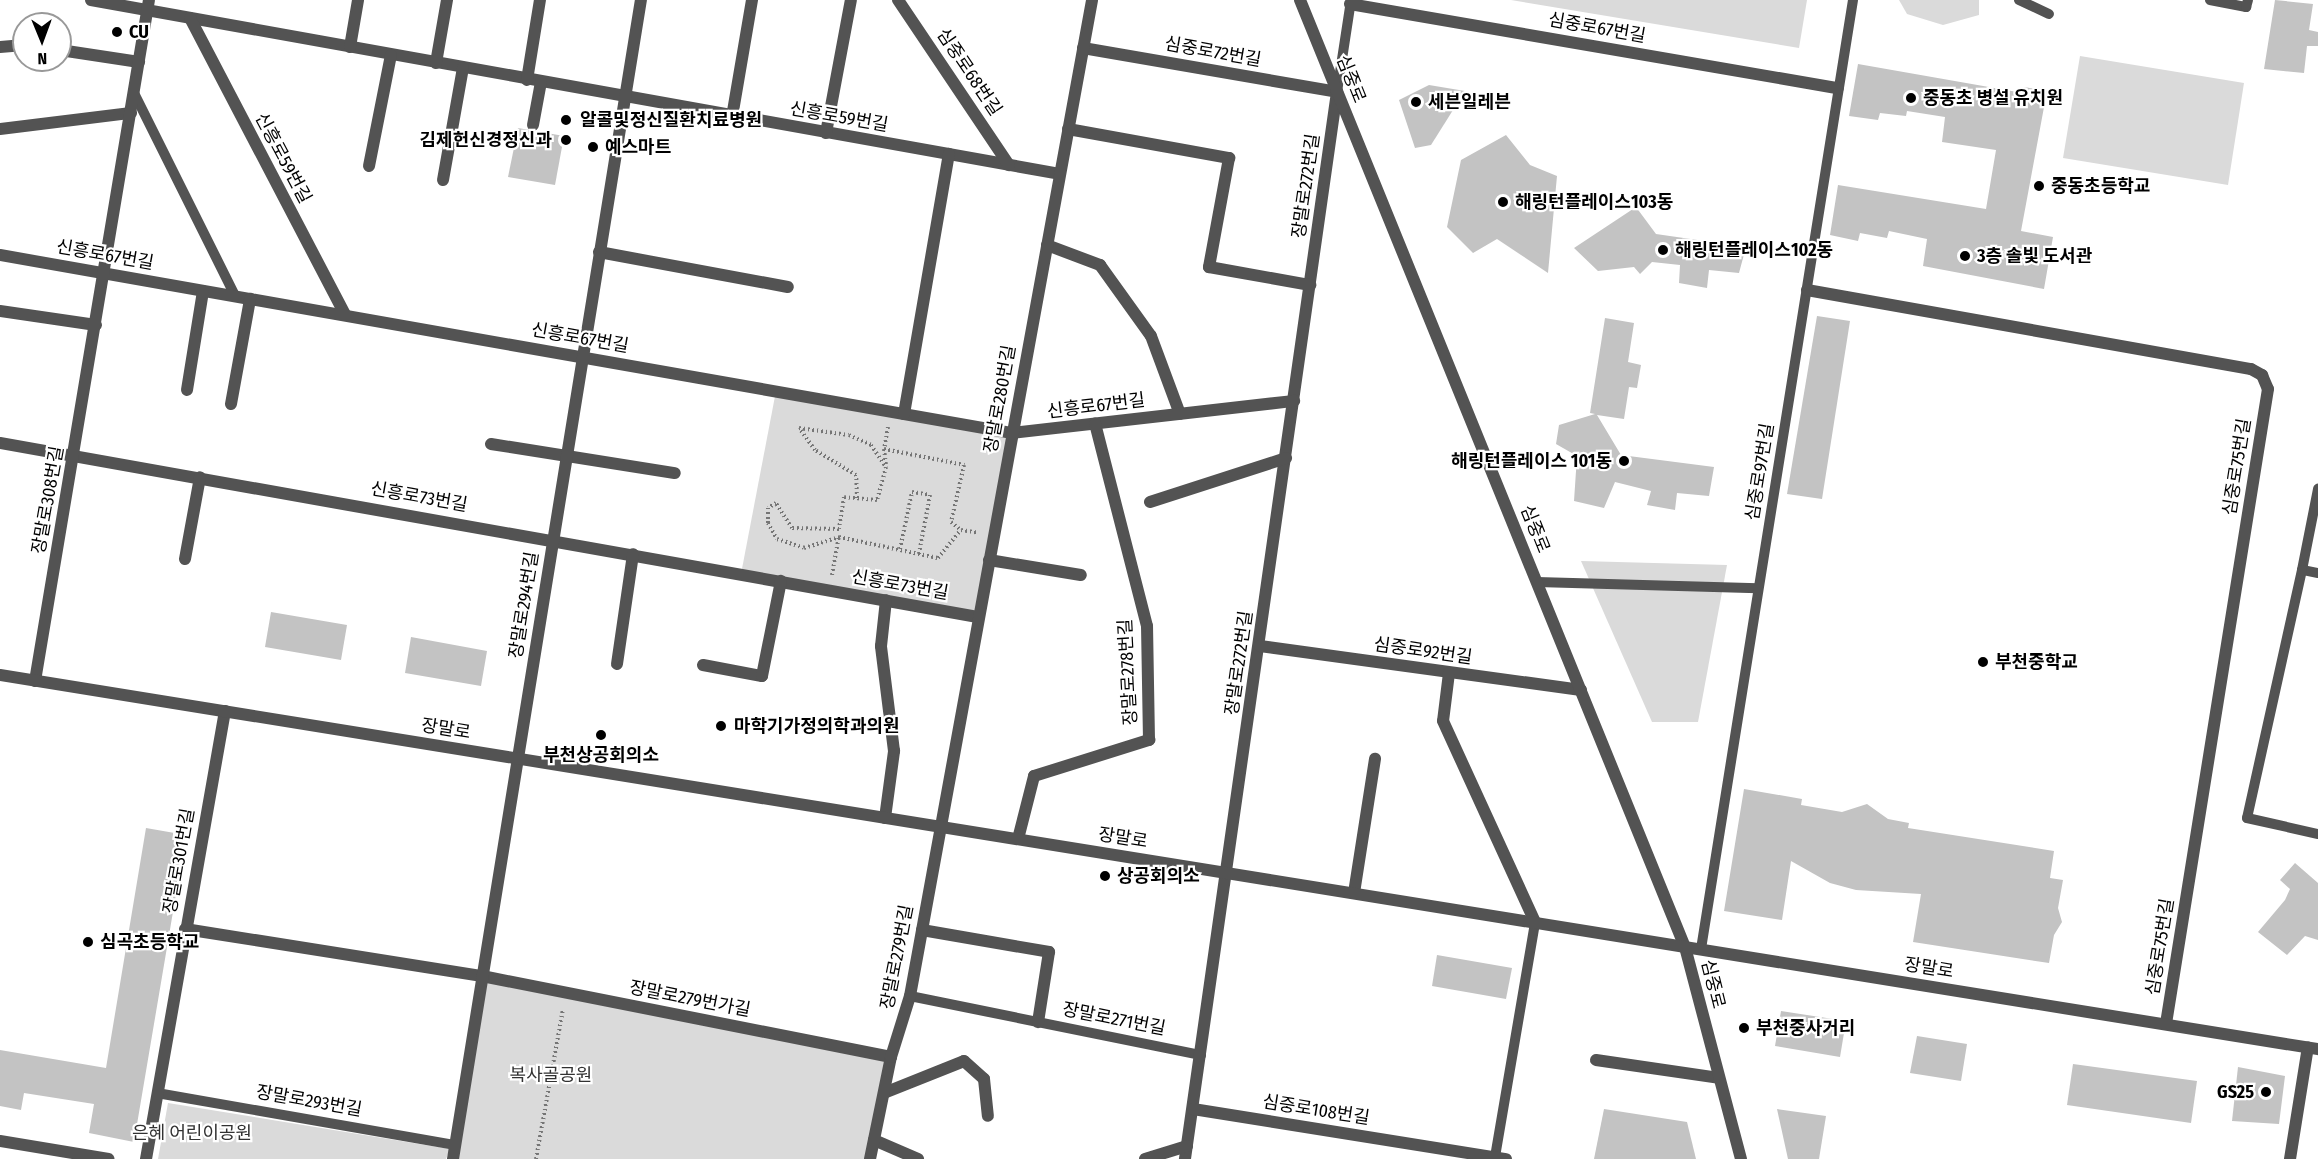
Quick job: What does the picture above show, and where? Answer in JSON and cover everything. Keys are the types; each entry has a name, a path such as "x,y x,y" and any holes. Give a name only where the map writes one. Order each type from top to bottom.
{"street":[{"name":"신흥로59번길","path":"92,0 148,5 190,18 1060,174"},
{"path":"351,47 358,0"},
{"path":"436,63 447,0"},
{"path":"527,80 540,0"},
{"name":"장말로294번길","path":"517,758 641,0"},
{"path":"732,117 752,0"},
{"path":"826,133 851,0"},
{"name":"심중로68번길","path":"898,0 1009,165"},
{"name":"장말로280번길","path":"940,826 1092,0"},
{"name":"심중로","path":"1300,0 1685,947 1741,1159"},
{"name":"심중로67번길","path":"1351,2 1838,88"},
{"name":"장말로308번길","path":"35,681 105,274 148,5"},
{"name":"신흥로59번길","path":"190,18 345,315"},
{"name":"심중로72번길","path":"1083,48 1337,92"},
{"path":"72,52 139,62"},
{"path":"369,166 391,55"},
{"path":"443,180 463,68"},
{"path":"533,125 541,82"},
{"name":"장말로272번길","path":"1229,873 1337,92"},
{"path":"0,129 131,113"},
{"path":"1068,129 1229,158 1209,267 1310,285"},
{"path":"904,414 949,154"},
{"path":"1047,245 1100,265 1151,336 1180,414"},
{"path":"600,252 788,287"},
{"name":"신흥로67번길","path":"0,255 1012,433 1294,402"},
{"name":"심중로75번길","path":"1807,290 2251,369 2262,375 2268,389 2166,1024"},
{"path":"187,390 203,291"},
{"path":"231,404 250,299"},
{"path":"0,311 96,325"},
{"name":"장말로278번길","path":"1018,839 1034,776 1149,740 1147,626 1095,424"},
{"name":"신흥로73번길","path":"0,443 74,454 553,539 978,618"},
{"path":"491,444 675,473"},
{"path":"1150,501 1286,458"},
{"path":"185,559 200,477"},
{"path":"617,664 633,554"},
{"path":"989,560 1081,575"},
{"path":"703,665 762,676 781,581"},
{"path":"885,818 894,751 881,646 886,600"},
{"name":"심중로92번길","path":"1260,646 1581,690"},
{"path":"1449,673 1443,721 1534,922"},
{"name":"장말로","path":"0,675 2313,1048"},
{"name":"장말로301번길","path":"146,1159 225,711"},
{"path":"453,1159 517,758"},
{"path":"1354,893 1375,759"},
{"name":"장말로279번길","path":"870,1159 891,1057 910,996 940,826"},
{"path":"1145,1159 1186,1153 1229,873"},
{"path":"185,929 482,976"},
{"name":"장말로271번길","path":"922,930 1049,952 1038,1022"},
{"name":"장말로279번가길","path":"482,976 891,1057"},
{"path":"2290,1159 2313,1048"},
{"path":"1596,1060 1719,1078"},
{"path":"884,1094 964,1061 984,1079 988,1116"},
{"name":"심중로108번길","path":"1193,1109 1433,1153 1501,1158"},
{"path":"874,1140 918,1159"},
{"path":"0,1141 109,1159"}],"lane":[{"name":"심중로97번길","path":"1701,949 1852,0"},
{"path":"2019,0 2049,14"},
{"path":"2210,0 2246,7 2248,0"},
{"path":"1337,92 1351,2"},
{"path":"134,93 235,296"},
{"path":"2318,489 2316,511 2247,818 2318,834"},
{"path":"2302,570 2318,573"},
{"path":"1537,582 1758,588"},
{"path":"1501,1158 1534,922"},
{"path":"910,996 1038,1022"},
{"name":"장말로271번길","path":"1038,1022 1201,1055"},
{"name":"장말로293번길","path":"157,1093 455,1145"}],"path":[{"path":"891,411 884,449 886,467 876,500 844,497 839,529 822,531 792,528 776,503 768,508 768,523 777,539 804,548 839,537 938,558 961,530"},
{"path":"856,498 856,475 815,450 799,428 849,435 871,445 886,467"},
{"path":"884,449 964,465 951,522 961,530 993,537"},
{"path":"900,550 912,492 930,495 918,554"},
{"path":"829,590 839,537"},
{"path":"536,1159 566,993"}],"green space":[{"path":"1511,0 1807,0 1799,48"},
{"path":"1899,0 1979,0 1979,15 1943,25 1907,14"},
{"path":"2080,56 2244,83 2228,185 2063,158"},
{"path":"776,391 1012,433 978,617 741,574"},
{"path":"1581,561 1727,565 1698,722 1652,722"},
{"name":"복사골공원","path":"482,976 891,1057 870,1159 453,1159"},
{"name":"은혜 어린이공원","path":"168,1103 450,1149 446,1159 158,1159"}],"building":[{"path":"2275,0 2313,4 2309,30 2318,32 2318,46 2307,46 2304,73 2264,69"},
{"path":"1858,64 2023,93 2024,87 2047,91 2021,231 2053,237 2044,289 1923,266 1927,239 1889,231 1887,238 1860,233 1858,241 1830,235 1838,185 1986,209 1996,150 1942,142 1945,117 1907,111 1906,116 1880,113 1878,120 1849,116"},
{"path":"1429,85 1465,91 1431,145 1415,148 1399,100"},
{"path":"518,128 564,136 555,185 508,177"},
{"name":"해링턴플레이스103동","path":"1506,135 1530,165 1557,176 1548,273 1497,239 1473,253 1447,227 1461,160"},
{"name":"해링턴플레이스102동","path":"1636,207 1656,234 1746,247 1739,273 1709,270 1707,288 1679,283 1680,265 1652,262 1640,274 1634,267 1598,271 1574,248"},
{"path":"1817,316 1850,321 1822,499 1787,494"},
{"name":"해링턴플레이스 101동","path":"1605,318 1634,323 1628,362 1641,365 1637,388 1629,387 1624,419 1597,415 1621,455 1714,467 1709,496 1677,493 1675,510 1647,505 1651,491 1615,482 1604,508 1574,501 1577,456 1556,444 1559,425 1595,414 1590,413"},
{"path":"271,612 347,625 341,660 265,647"},
{"path":"411,637 487,651 481,686 405,673"},
{"path":"1744,789 1802,799 1801,805 1842,812 1867,804 1888,819 1909,823 1908,828 2054,851 2050,878 2063,880 2058,908 2062,922 2054,935 2049,963 1913,942 1921,894 1856,890 1830,883 1791,861 1782,920 1724,911"},
{"path":"146,828 186,835 134,1142 89,1133 94,1104 24,1093 21,1110 0,1106 0,1050 106,1068"},
{"path":"2295,863 2318,883 2318,940 2305,936 2287,955 2258,932 2285,900 2290,889 2280,880"},
{"path":"1437,955 1512,968 1506,999 1432,986"},
{"path":"1781,1011 1846,1021 1840,1057 1775,1046"},
{"path":"1917,1036 1967,1044 1961,1081 1910,1073"},
{"path":"2073,1064 2197,1081 2191,1123 2067,1105"},
{"path":"2238,1067 2285,1076 2279,1124 2232,1121"},
{"path":"1604,1109 1687,1122 1696,1159 1594,1159"},
{"path":"1777,1109 1826,1116 1819,1159 1788,1159"}],"place":[{"name":"CU","path":"117,32"},
{"name":"중동초 병설 유치원","path":"1911,98"},
{"name":"세븐일레븐","path":"1416,102"},
{"name":"알콜및정신질환치료병원","path":"566,120"},
{"name":"김제헌신경정신과","path":"566,140"},
{"name":"예스마트","path":"593,147"},
{"name":"중동초등학교","path":"2039,186"},
{"name":"해링턴플레이스103동","path":"1503,202"},
{"name":"해링턴플레이스102동","path":"1663,250"},
{"name":"3층 솔빛 도서관","path":"1965,256"},
{"name":"해링턴플레이스 101동","path":"1624,461"},
{"name":"부천중학교","path":"1983,662"},
{"name":"마학기가정의학과의원","path":"721,726"},
{"name":"부천상공회의소","path":"601,735"},
{"name":"상공회의소","path":"1105,876"},
{"name":"심곡초등학교","path":"88,942"},
{"name":"부천중사거리","path":"1744,1028"},
{"name":"GS25","path":"2266,1092"}]}
